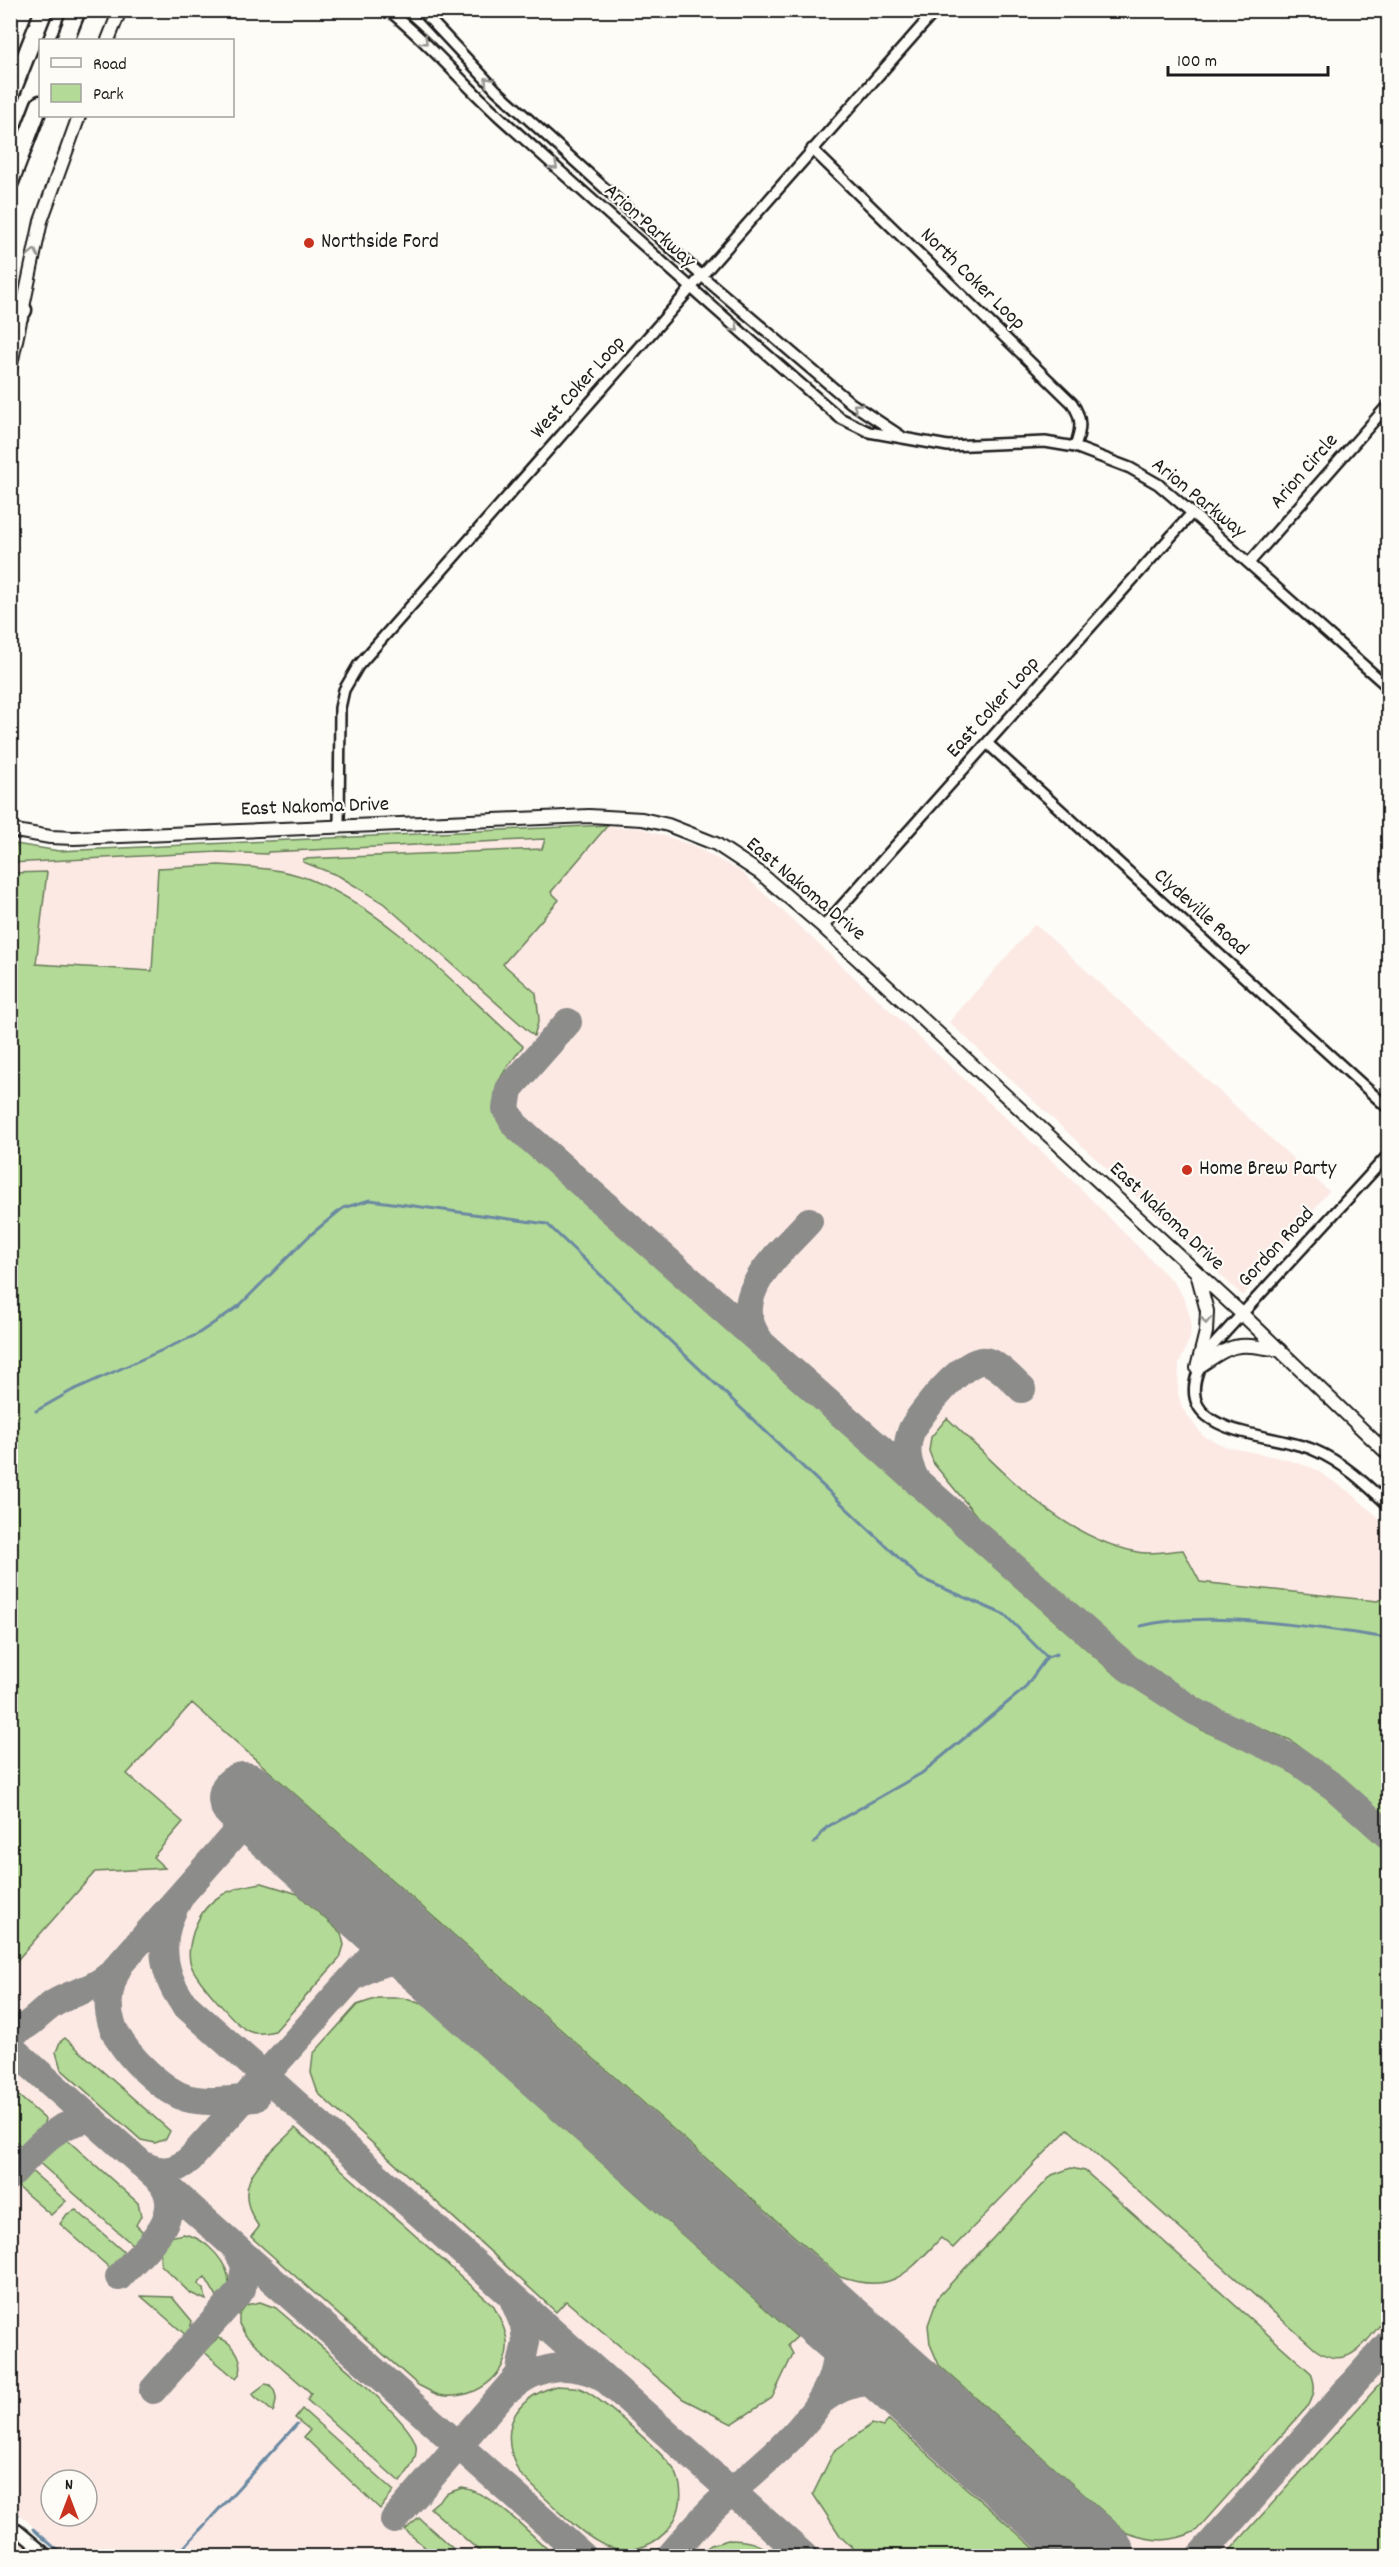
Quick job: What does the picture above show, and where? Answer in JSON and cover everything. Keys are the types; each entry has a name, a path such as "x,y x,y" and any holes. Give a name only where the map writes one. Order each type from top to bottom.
{"highway":[{"path":"10,96 44,10"},
{"path":"65,39 77,10"},
{"path":"10,182 39,107"},
{"path":"10,331 23,310"}],"main road":[{"path":"108,39 120,10"},
{"path":"10,369 41,221 79,117"},
{"name":"East Nakoma Drive","path":"10,830 50,837 74,838 590,816 642,819 692,833 739,857 823,927 1197,1272 1389,1454"},
{"path":"1197,1272 1207,1311 1206,1332 1197,1368"},
{"path":"1197,1368 1229,1347 1245,1345 1280,1350"}],"street":[{"name":"Arion Parkway","path":"388,10 442,58 510,126 691,290 840,418 868,432 948,446 1045,442 1075,447 1130,468 1158,484 1389,687"},
{"name":"Arion Parkway","path":"421,10 522,114 703,277 851,403 905,439"},
{"name":"West Coker Loop","path":"339,827 340,708 344,690 358,666 936,10"},
{"path":"510,126 522,114"},
{"name":"North Coker Loop","path":"812,149 1072,403 1077,411 1081,430 1075,447"},
{"name":"Arion Circle","path":"1249,563 1389,405"},
{"name":"East Coker Loop","path":"823,927 1192,513"},
{"name":"Clydeville Road","path":"987,743 1389,1108"},
{"name":"Gordon Road","path":"1197,1368 1208,1351 1241,1313 1389,1155"},
{"path":"1197,1368 1195,1379 1199,1406 1217,1424 1315,1450 1357,1476 1389,1505"},
{"path":"10,2523 48,2556"}],"shaded area":[{"path":"600,826 640,828 692,845 740,871 1063,1171 1175,1284 1185,1300 1191,1320 1190,1338 1179,1364 1178,1393 1182,1408 1203,1436 1227,1447 1285,1459 1313,1468 1351,1493 1388,1526 1388,2556 66,2556 11,2507 11,843 49,852"},
{"path":"1035,924 1329,1191 1243,1296 949,1022"},
{"path":"11,2533 37,2556 11,2556"}],"green space":[{"path":"608,825 551,892 559,900 503,964 536,993 539,1019 534,1036 383,903 339,876 303,862 303,859 542,849 545,839 268,852 267,854 218,852 11,863 16,844 59,851"},
{"path":"219,865 276,870 309,879 339,893 367,911 422,953 523,1046 502,1076 495,1094 495,1105 503,1130 1112,1672 1202,1730 1282,1765 1321,1792 1388,1853 1388,2315 1357,2350 1348,2356 1339,2358 1316,2350 1068,2129 953,2248 941,2238 908,2270 886,2282 858,2282 840,2277 192,1703 127,1774 183,1822 153,1857 165,1868 95,1872 11,1967 11,873 47,872 36,964 152,971 158,868"},
{"path":"947,1418 1011,1479 1057,1517 1108,1544 1137,1552 1183,1550 1200,1582 1377,1601 1388,1596 1388,1818 1344,1779 1290,1740 1226,1714 1175,1688 1134,1658 985,1526 934,1464 929,1451 931,1437"},
{"path":"262,1883 298,1894 341,1933 344,1945 340,1958 275,2031 258,2033 242,2027 216,2001 194,1971 189,1953 197,1921 211,1903 228,1892"},
{"path":"378,1998 403,1998 425,2005 797,2337 788,2345 793,2354 772,2398 732,2424 683,2399 566,2301 556,2312 318,2093 311,2073 313,2054 357,2005"},
{"path":"65,2038 170,2131 166,2139 155,2143 141,2140 61,2069 56,2052 60,2042"},
{"path":"11,2089 45,2119 42,2130 24,2149 11,2137"},
{"path":"295,2128 494,2306 505,2332 506,2354 496,2376 486,2384 464,2395 452,2396 439,2395 418,2385 251,2237 259,2227 250,2211 247,2197 248,2184 262,2162"},
{"path":"64,2137 138,2203 141,2216 136,2225 145,2234 134,2246 36,2160 56,2139"},
{"path":"1071,2168 1085,2171 1311,2373 1313,2378 1313,2397 1309,2405 1196,2531 1178,2538 1162,2540 1127,2533 939,2365 930,2344 928,2325 938,2297 1052,2175"},
{"path":"29,2169 66,2201 51,2215 17,2186 17,2182"},
{"path":"76,2210 125,2253 111,2269 60,2224 67,2214"},
{"path":"184,2234 208,2246 216,2253 226,2270 229,2287 218,2299 205,2277 198,2284 204,2289 206,2300 190,2293 161,2265 160,2246 169,2237"},
{"path":"141,2296 172,2297 192,2321 188,2337"},
{"path":"260,2302 276,2308 331,2355 376,2396 409,2432 416,2445 415,2456 412,2465 400,2482 307,2400 311,2393 246,2336 239,2324 239,2314 246,2305"},
{"path":"218,2338 230,2344 238,2355 241,2367 236,2379 203,2351"},
{"path":"1388,2375 1388,2556 1225,2556"},
{"path":"265,2384 273,2388 276,2395 273,2412 252,2394"},
{"path":"556,2386 579,2388 601,2401 662,2455 677,2475 681,2492 674,2521 652,2542 638,2548 622,2549 606,2546 596,2541 573,2524 519,2473 510,2444 513,2419 519,2408 529,2399"},
{"path":"302,2409 394,2491 380,2509 304,2437 310,2430 295,2418"},
{"path":"889,2420 1043,2556 861,2556 841,2537 813,2494 834,2451 872,2424 883,2427"},
{"path":"462,2488 486,2497 524,2527 555,2556 485,2556 430,2508 448,2493"},
{"path":"419,2518 461,2556 435,2556 405,2530"},
{"path":"728,2540 753,2543 775,2556 696,2556 711,2545"}],"waterway":[{"path":"36,1411 71,1391 196,1335 239,1306 309,1236 343,1208 370,1200 547,1224 920,1578 1005,1615 1047,1657"},
{"path":"1141,1626 1168,1621 1230,1620 1297,1625 1388,1638"},
{"path":"814,1843 827,1827 922,1773 1024,1689 1047,1657 1057,1654"},
{"path":"176,2556 297,2424"},
{"path":"10,2509 18,2515"},
{"path":"33,2529 64,2556"}],"taxiway":[{"path":"568,1022 509,1089 506,1109 515,1125 1128,1668 1196,1712 1294,1759 1334,1787 1388,1835"},
{"path":"760,1341 751,1324 749,1307 753,1291 772,1261 809,1221"},
{"path":"918,1483 911,1470 907,1450 912,1429 924,1411 955,1376 976,1362 985,1361 1000,1369 1022,1389"},
{"path":"10,2032 30,2023 51,2005 91,1987 112,1973 257,1809"},
{"path":"182,1894 169,1921 164,1949 169,1977 184,2004 804,2556"},
{"path":"140,2163 153,2169 166,2170 178,2167 190,2159 394,1931"},
{"path":"357,1975 384,1963 407,1962 430,1971 454,1985"},
{"path":"120,1964 109,1996 112,2024 126,2049 152,2077 175,2093 194,2100 255,2098"},
{"path":"10,2047 583,2556"},
{"path":"10,2176 37,2147 56,2131 79,2121 92,2119"},
{"path":"119,2277 150,2244 166,2220 169,2207 168,2193 160,2180"},
{"path":"153,2390 242,2289 245,2265 235,2247"},
{"path":"394,2520 519,2375 526,2342 524,2325 513,2299"},
{"path":"670,2556 702,2519 783,2446 820,2402 831,2378 836,2353 831,2328 823,2314 812,2302"},
{"path":"1200,2556 1388,2344"},
{"path":"511,2388 531,2375 553,2368 575,2368 598,2375"},
{"path":"820,2402 833,2393 859,2383 883,2384 922,2400"}],"runway":[{"path":"244,1798 1099,2556"}],"place":[{"name":"Northside Ford","path":"309,243"},
{"name":"Home Brew Party","path":"1187,1170"}]}
